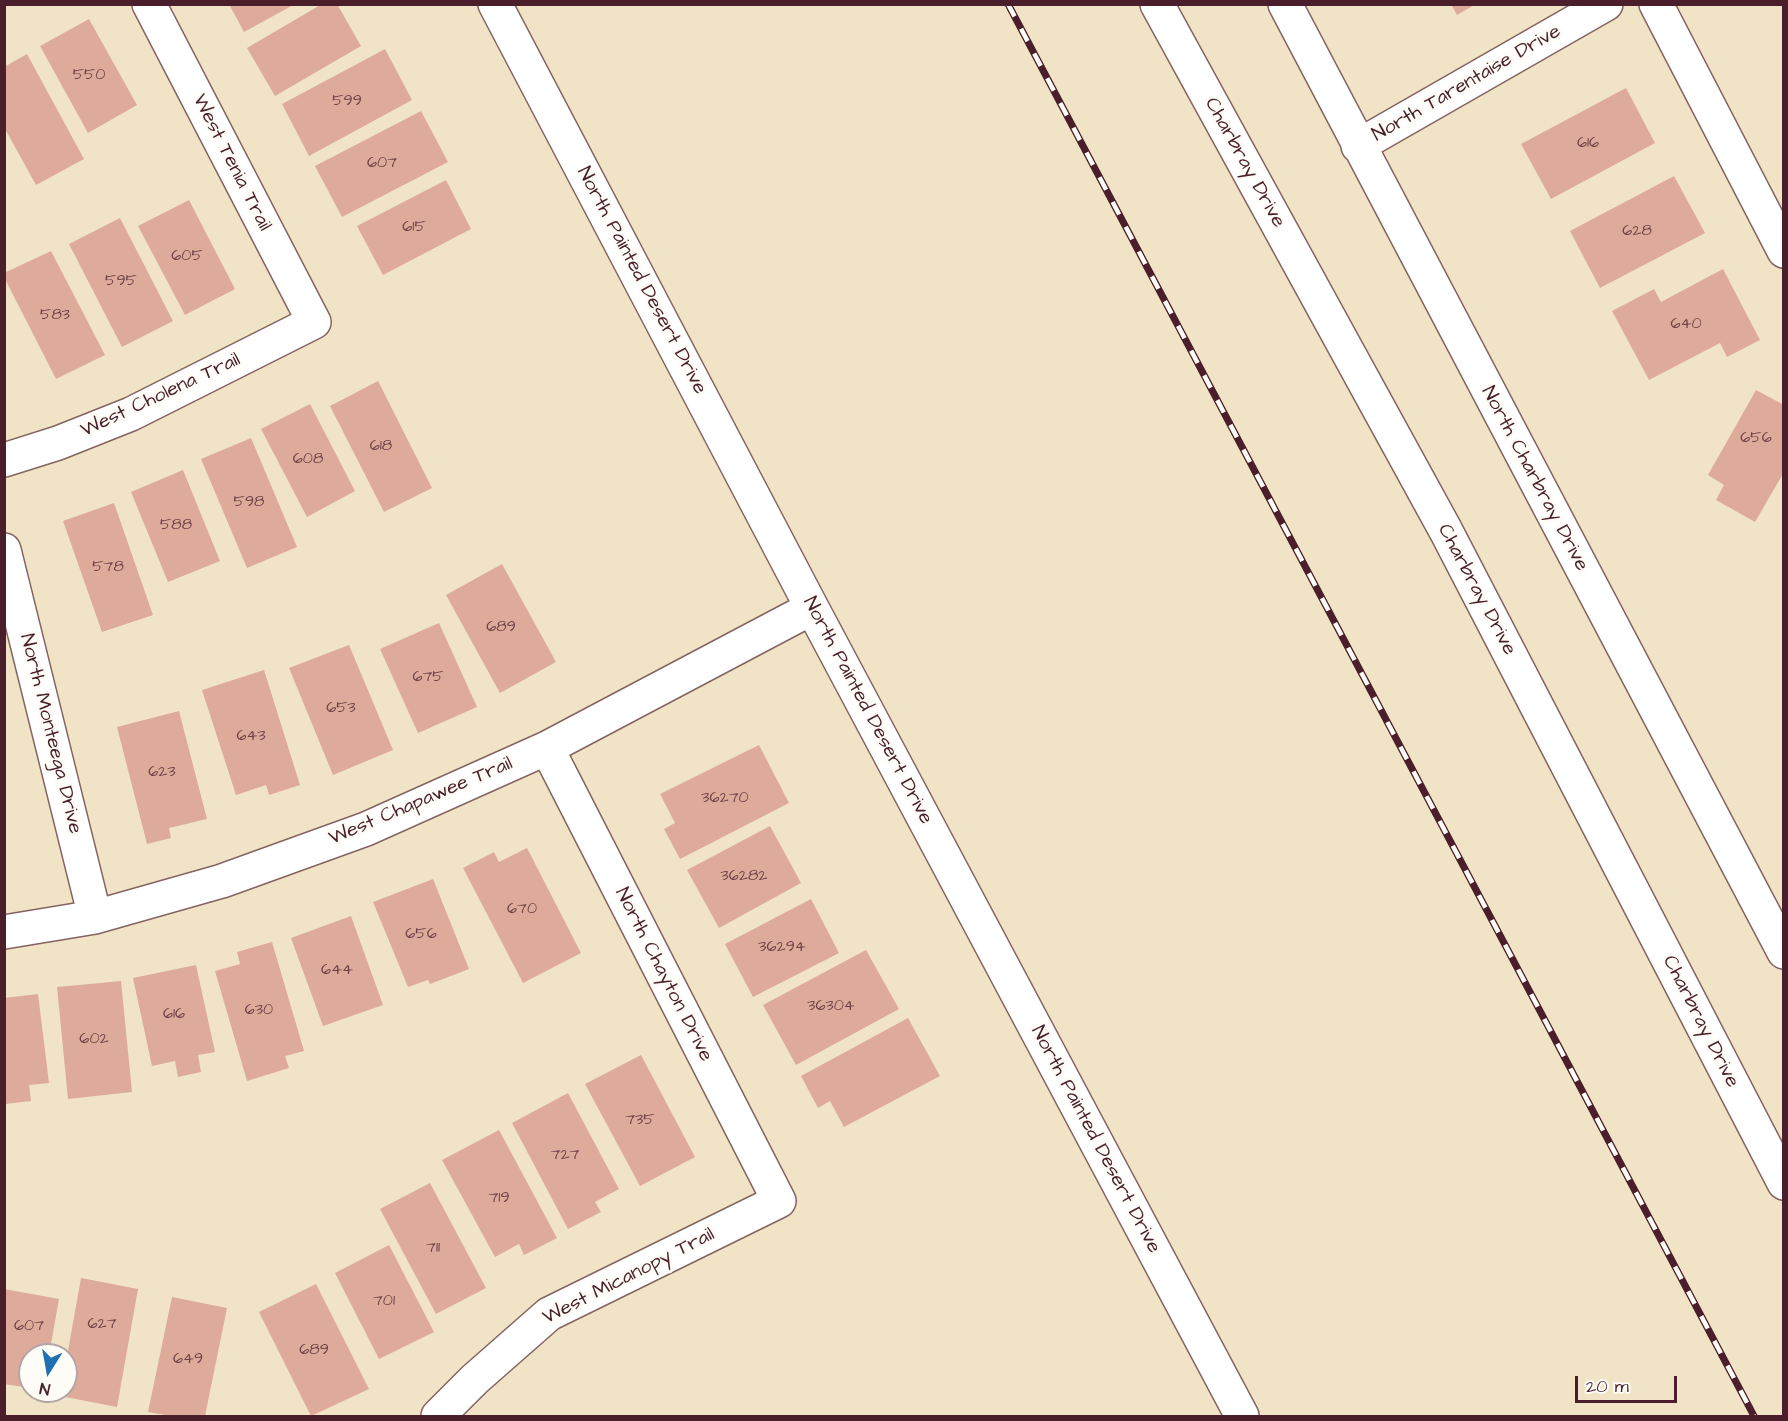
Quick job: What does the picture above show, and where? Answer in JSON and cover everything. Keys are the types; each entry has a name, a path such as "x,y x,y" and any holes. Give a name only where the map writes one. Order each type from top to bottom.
{"street":[{"name":"West Tenia Trail","path":"149,4 314,322"},
{"name":"North Painted Desert Drive","path":"495,4 812,608 1242,1416"},
{"name":"Charbray Drive","path":"1157,4 1446,531 1784,1182"},
{"name":"North Charbray Drive","path":"1285,4 1784,952"},
{"name":"North Tarentaise Drive","path":"1358,146 1606,4"},
{"path":"1656,4 1784,251"},
{"name":"West Cholena Trail","path":"4,460 58,443 131,414 314,322"},
{"name":"North Monteega Drive","path":"4,550 95,917"},
{"name":"West Chapawee Trail","path":"4,932 95,917 222,880 366,829 547,748 812,608"},
{"name":"North Chayton Drive","path":"547,748 779,1201"},
{"name":"West Micanopy Trail","path":"438,1416 475,1379 549,1314 779,1201"}],"building":[{"path":"229,4 295,4 244,32"},
{"path":"322,4 337,4 361,46 275,96 247,48"},
{"path":"1451,4 1476,4 1457,15"},
{"path":"89,19 137,105 88,133 40,46"},
{"path":"385,49 412,100 309,156 282,104"},
{"path":"27,54 84,159 36,185 4,127 4,67"},
{"path":"1626,88 1655,143 1551,199 1521,144"},
{"path":"421,111 448,162 342,217 315,166"},
{"path":"1674,176 1705,233 1600,288 1570,231"},
{"path":"446,180 471,229 383,275 357,226"},
{"path":"189,200 235,289 185,315 138,226"},
{"path":"120,218 173,321 122,347 69,244"},
{"path":"51,251 105,355 56,379 4,277 4,273"},
{"path":"1723,269 1760,340 1727,357 1720,343 1649,380 1612,311 1654,289 1661,302"},
{"path":"378,381 432,488 384,512 330,406"},
{"path":"1756,390 1784,405 1784,472 1755,522 1716,500 1724,485 1708,475"},
{"path":"310,404 355,491 307,517 261,429"},
{"path":"251,438 297,547 247,568 201,459"},
{"path":"183,470 220,561 168,582 131,492"},
{"path":"114,503 153,615 102,632 63,521"},
{"path":"502,564 556,662 500,693 446,595"},
{"path":"439,623 477,707 418,733 380,649"},
{"path":"349,645 393,750 333,775 289,668"},
{"path":"264,670 300,785 269,795 266,785 236,795 202,690"},
{"path":"179,711 207,819 169,828 171,838 147,844 117,727"},
{"path":"759,745 789,803 680,859 664,829 675,823 660,794"},
{"path":"770,826 801,883 719,928 687,870"},
{"path":"527,848 581,953 523,983 463,868 494,852 499,862"},
{"path":"433,879 469,969 430,984 428,980 408,987 373,902"},
{"path":"811,899 839,953 753,997 725,944"},
{"path":"351,916 383,1005 323,1026 291,938"},
{"path":"272,942 304,1051 285,1056 289,1068 247,1081 215,971 240,964 237,952"},
{"path":"866,950 899,1009 796,1065 763,1005"},
{"path":"196,965 215,1052 198,1055 201,1072 178,1077 175,1061 152,1066 133,978"},
{"path":"121,981 132,1092 68,1099 57,987"},
{"path":"38,994 49,1083 29,1085 31,1101 6,1104 4,998"},
{"path":"908,1018 940,1076 844,1127 830,1101 818,1108 801,1076"},
{"path":"641,1055 695,1157 640,1186 585,1084"},
{"path":"568,1093 619,1189 595,1202 601,1212 568,1229 512,1123"},
{"path":"499,1130 557,1238 524,1255 519,1244 495,1257 442,1160"},
{"path":"430,1183 486,1288 436,1314 380,1209"},
{"path":"389,1245 434,1332 379,1359 335,1273"},
{"path":"81,1278 138,1289 117,1407 78,1399 78,1343 69,1343"},
{"path":"316,1284 369,1389 311,1416 259,1312"},
{"path":"4,1289 59,1299 51,1343 18,1343 18,1386 4,1384"},
{"path":"172,1297 227,1308 205,1416 171,1416 148,1412"}],"railway":[{"path":"1008,4 1754,1416"}]}
